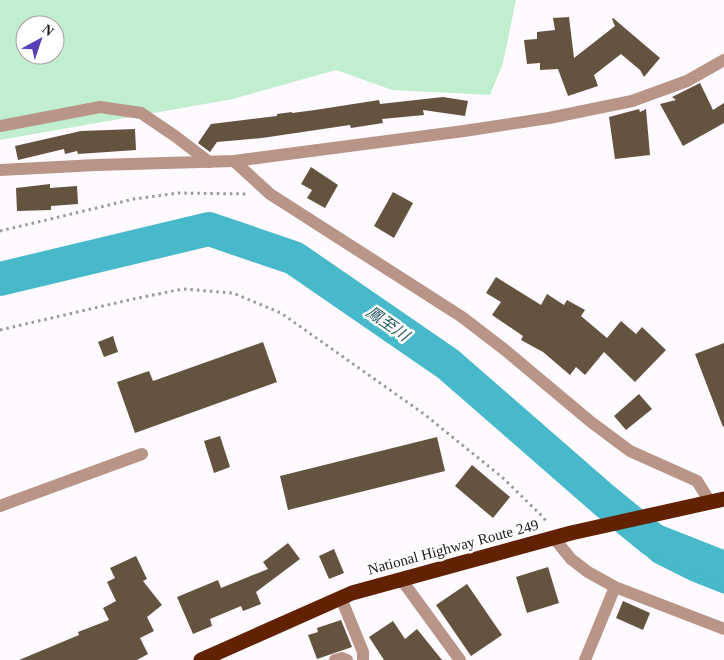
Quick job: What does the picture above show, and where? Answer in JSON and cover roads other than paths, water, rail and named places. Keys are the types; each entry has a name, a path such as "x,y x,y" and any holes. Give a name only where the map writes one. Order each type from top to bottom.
{"highway":[{"name":"National Highway Route 249","path":"201,660 352,593 571,533 711,502"}],"street":[{"path":"0,170 234,161 464,131 549,118 632,100 687,81 724,60"},
{"path":"0,126 100,107 141,113 209,162"},
{"path":"234,161 270,194 462,317 505,350 591,422 630,451 697,481 711,502"},
{"path":"0,506 142,454"},
{"path":"554,538 571,559 588,572 615,587 724,629"},
{"path":"401,580 460,660"},
{"path":"585,660 615,587"},
{"path":"341,598 364,652 363,660"},
{"path":"335,660 342,658 347,660"}],"water":[{"path":"673,536 724,560 724,594 691,581 653,562 631,542"}],"waterway":[{"name":"鳳至川","path":"0,279 209,229 294,258 448,364 604,500 653,540 724,568"}]}
